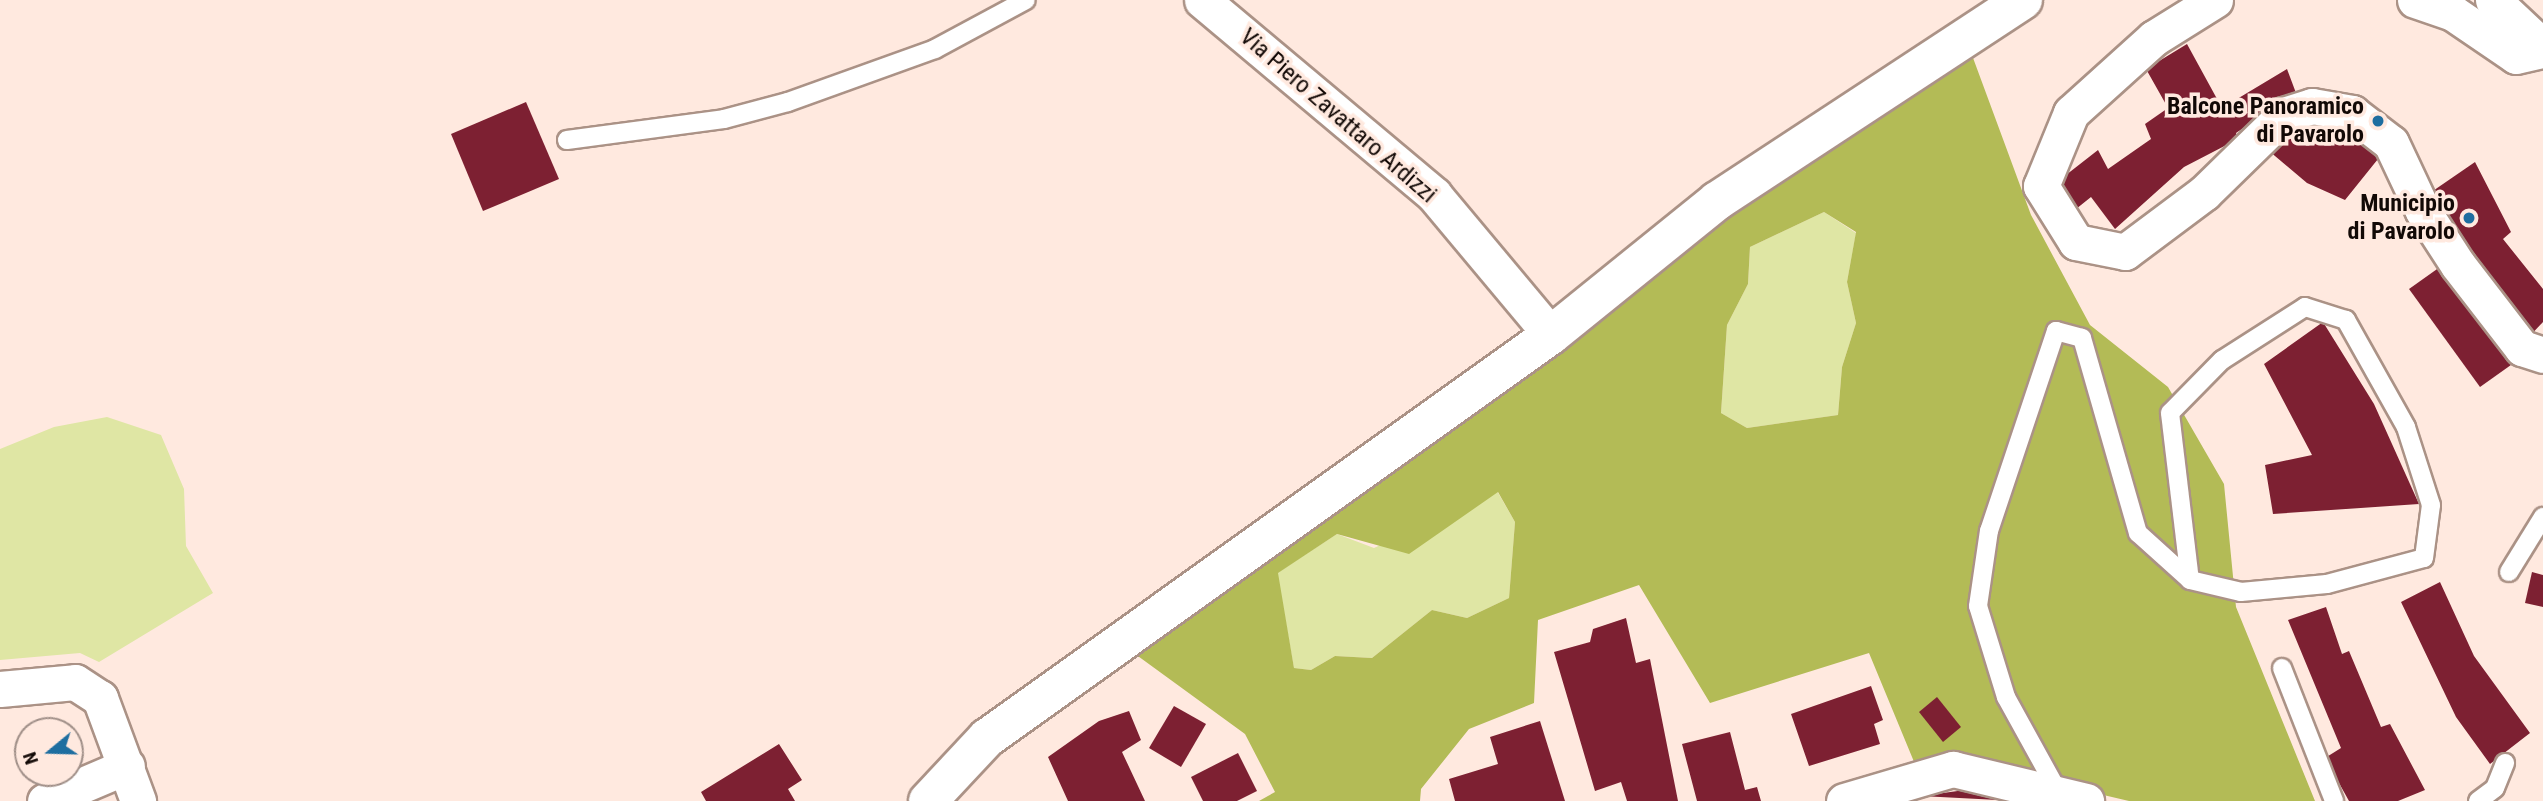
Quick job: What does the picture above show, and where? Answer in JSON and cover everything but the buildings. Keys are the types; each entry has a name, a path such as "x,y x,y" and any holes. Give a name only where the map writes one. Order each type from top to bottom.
{"street":[{"name":"Via Piero Zavattaro Ardizzi","path":"1202,0 1434,195 1551,335"},
{"path":"928,801 987,738 1551,335 1717,201 2023,0"},
{"path":"2215,0 2154,38 2071,113 2040,186 2076,242 2125,252 2204,193 2284,115 2312,106 2352,113 2391,142 2458,265 2522,348 2543,355"},
{"path":"2415,0 2453,13 2516,55 2543,48"},
{"path":"2493,0 2543,48"},
{"path":"0,689 75,682 100,698 138,801"},
{"path":"45,801 127,766"},
{"path":"1844,801 1953,769 2073,798"}],"lane":[{"path":"567,140 724,119 788,102 935,49 1026,0"},
{"path":"2073,798 2006,697 1978,606 1989,531 2056,331 2082,338 2138,533 2190,580 2241,592 2327,584 2424,558 2431,505 2406,427 2346,320 2305,307 2222,360 2170,414 2190,580"},
{"path":"2509,572 2543,517"},
{"path":"2282,668 2334,801"},
{"path":"2478,801 2495,788 2505,763"}],"green space":[{"path":"1969,47 2031,215 2090,325 2168,387 2224,484 2236,607 2315,801 2129,801 1949,759 1917,769 1869,653 1710,703 1639,585 1538,620 1534,703 1469,729 1421,789 1420,801 1259,801 1275,792 1245,734 1131,651 1724,204","holes":["1824,212 1856,232 1847,282 1856,323 1842,367 1838,415 1747,428 1721,413 1727,325 1748,284 1750,247","1498,492 1515,522 1509,598 1467,618 1432,610 1372,658 1335,656 1311,670 1294,668 1278,573 1337,534 1409,554"]},
{"path":"1824,212 1856,233 1847,282 1856,323 1842,367 1838,415 1747,428 1721,413 1727,325 1748,284 1750,247"},
{"path":"107,417 161,435 184,489 186,546 213,593 99,662 80,653 0,660 0,449 54,427"},
{"path":"1497,491 1515,522 1509,598 1467,618 1432,610 1372,658 1335,656 1311,670 1294,668 1277,573 1337,534 1374,548"}],"place":[{"name":"Balcone Panoramico di Pavarolo","path":"2378,121"},
{"name":"Municipio di Pavarolo","path":"2469,218"}]}
